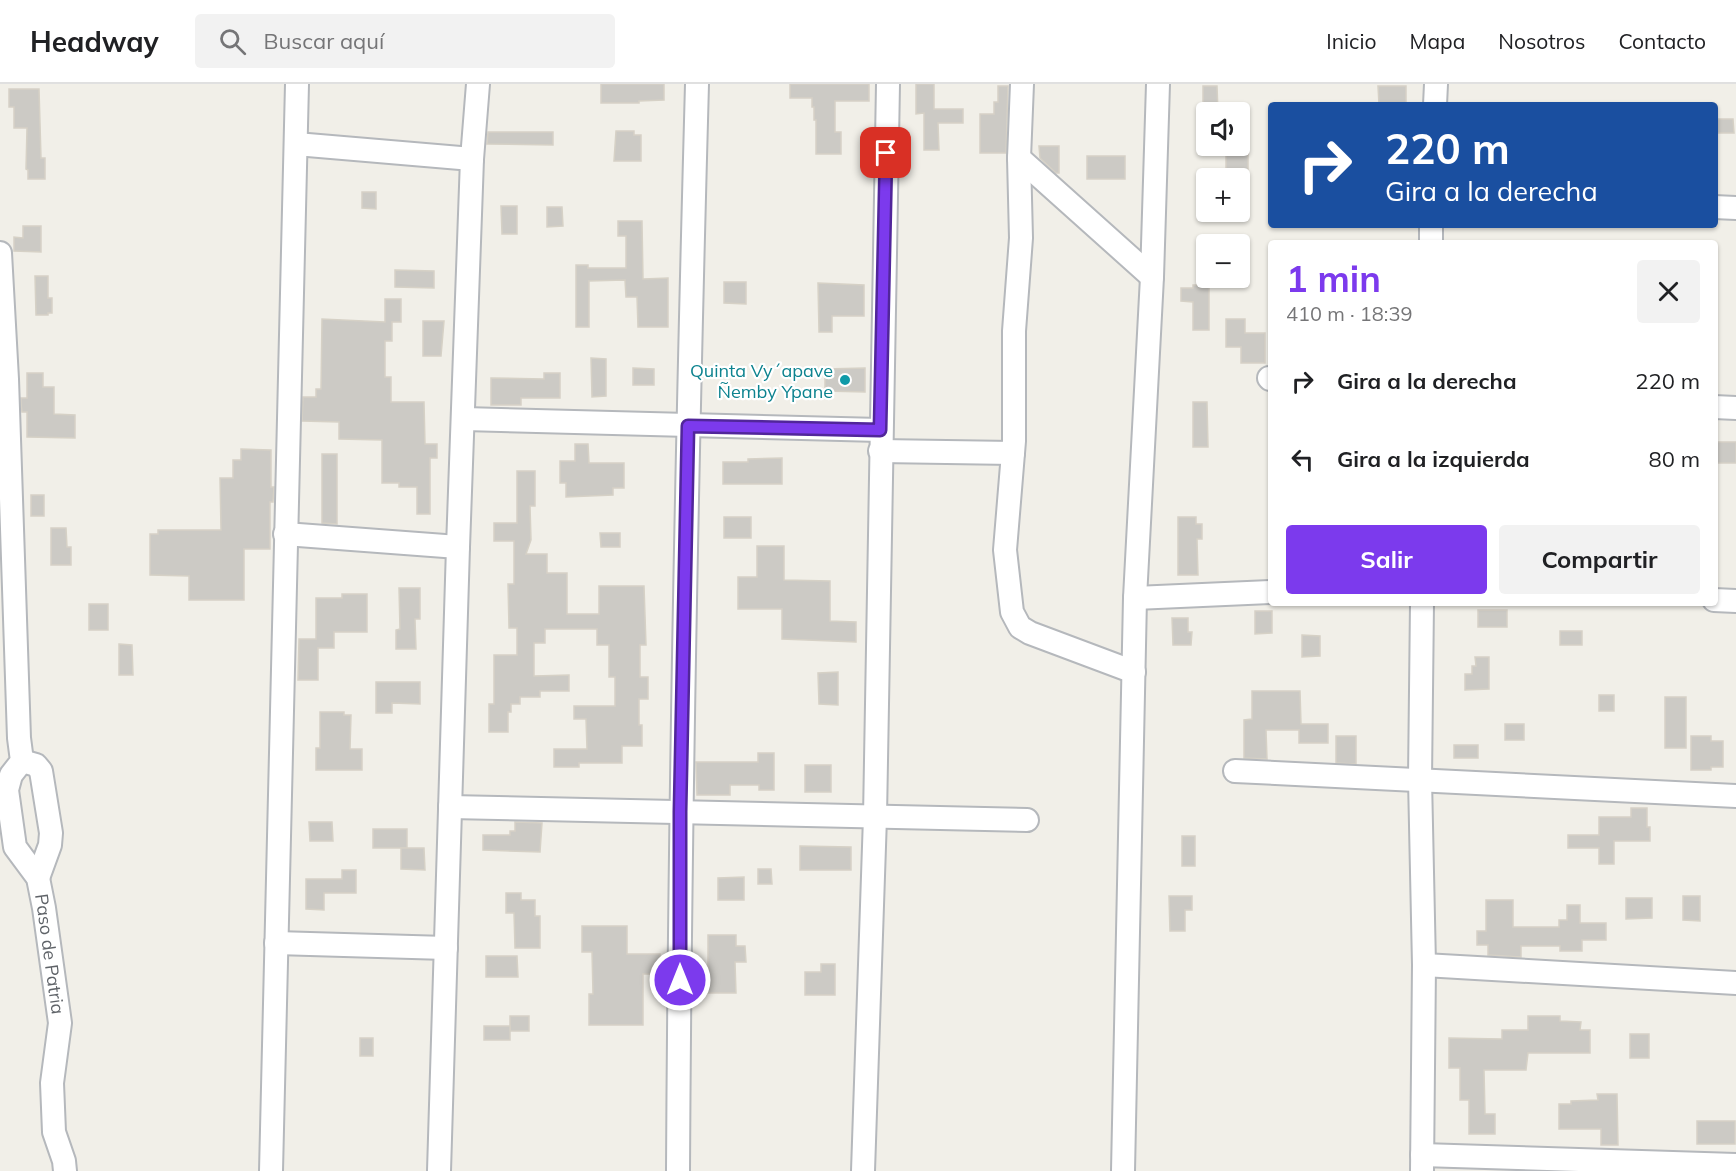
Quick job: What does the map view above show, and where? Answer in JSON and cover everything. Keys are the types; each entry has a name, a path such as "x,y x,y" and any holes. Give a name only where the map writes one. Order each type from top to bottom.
{"street":[{"path":"271,1171 297,84"},
{"path":"439,1171 458,547 472,159 477,84"},
{"path":"678,1171 680,812 697,84"},
{"path":"863,1171 875,817 888,84"},
{"path":"1022,84 1019,158 1021,238 1014,331 1013,453 1005,550 1012,612 1020,627 1030,633 1134,672"},
{"path":"1123,1171 1135,598 1152,277 1158,84"},
{"path":"1435,102 1436,84"},
{"path":"296,144 472,159"},
{"path":"1019,158 1152,277"},
{"path":"1718,207 1736,208"},
{"path":"0,253 19,738 22,761"},
{"path":"1718,406 1736,408"},
{"path":"464,418 688,426 880,440 1013,453"},
{"path":"285,534 458,547"},
{"path":"1135,598 1268,592"},
{"path":"1718,600 1736,601"},
{"path":"1422,606 1420,779 1424,966 1422,1163 1736,1165"},
{"path":"0,615 1,624 17,659"},
{"name":"Paso de Patria","path":"38,878 50,845 48,811 41,771 36,765 22,761 11,775 7,790 15,847 38,878 44,908 60,1023 52,1083 54,1132 65,1171"},
{"path":"1235,771 1736,796"},
{"path":"450,807 1027,820"},
{"path":"276,943 446,948"},
{"path":"1424,966 1736,983"}],"building":[{"path":"601,84 664,84 664,100 639,101 639,103 601,103"},
{"path":"790,84 869,84 869,101 835,101 835,132 841,132 841,154 816,154 816,120 814,120 812,98 790,98"},
{"path":"916,84 934,84 934,109 963,109 963,123 938,123 939,150 924,150 924,113 916,114"},
{"path":"998,86 1008,86 1006,153 980,153 980,114 994,114 994,102 998,102"},
{"path":"1203,86 1217,86 1218,102 1203,102"},
{"path":"1378,86 1406,86 1406,102 1379,102"},
{"path":"9,89 39,89 41,158 45,158 45,179 28,179 26,169 27,128 14,128 14,107 9,107"},
{"path":"1718,119 1733,119 1734,133 1718,133"},
{"path":"616,131 634,131 634,135 641,135 641,161 614,161"},
{"path":"488,132 553,132 553,145 487,144"},
{"path":"1039,146 1059,146 1059,173 1056,173 1040,158"},
{"path":"1087,156 1125,156 1125,179 1087,179"},
{"path":"1226,156 1248,156 1248,168 1226,168"},
{"path":"362,192 376,192 376,209 362,208"},
{"path":"501,206 517,206 517,234 502,234"},
{"path":"547,207 562,207 563,226 547,227"},
{"path":"618,221 642,221 643,279 668,278 668,327 638,327 637,297 626,297 625,280 589,281 589,327 576,327 576,265 588,265 588,268 626,268 626,236 618,236"},
{"path":"23,226 41,226 41,252 14,251 14,237 23,238"},
{"path":"395,270 434,271 434,288 395,287"},
{"path":"35,276 48,276 48,298 52,298 52,313 48,315 36,315"},
{"path":"724,282 746,282 746,304 724,303"},
{"path":"818,283 864,285 864,316 832,316 832,332 819,332"},
{"path":"1193,285 1196,285 1196,288 1209,288 1209,330 1193,330 1193,302 1181,301 1181,288 1193,288"},
{"path":"385,299 401,299 401,322 392,322 392,341 385,341 385,377 391,377 391,402 424,402 425,444 437,444 437,458 430,458 430,514 417,514 417,487 399,487 399,483 382,483 382,440 339,439 339,422 302,421 303,397 316,397 316,389 321,389 322,319 385,322"},
{"path":"1226,319 1245,319 1245,333 1265,333 1265,363 1241,363 1241,347 1226,347"},
{"path":"423,321 444,321 441,356 423,356"},
{"path":"591,358 606,359 606,396 592,397"},
{"path":"633,368 654,369 654,385 633,385"},
{"name":"Quinta Vy´apave Ñemby Ypane","path":"865,368 865,392 825,391 825,369"},
{"path":"27,373 43,373 43,387 54,387 54,414 75,415 75,438 27,437 27,412 22,412 21,398 27,398"},
{"path":"544,373 560,373 560,398 521,398 521,405 491,405 491,378 544,379"},
{"path":"1193,402 1207,402 1208,447 1193,447"},
{"path":"1718,442 1736,442 1736,463 1718,463"},
{"path":"575,444 588,444 589,463 624,463 624,488 613,488 613,495 566,497 566,483 560,483 560,461 575,461"},
{"path":"241,449 271,450 271,487 274,487 273,502 270,502 270,549 244,549 244,600 189,600 189,576 150,575 150,534 158,534 158,530 221,530 220,478 233,478 233,460 241,460"},
{"path":"322,454 337,454 337,524 322,523"},
{"path":"782,458 782,484 723,484 723,462"},
{"path":"517,471 535,471 535,506 530,506 531,540 526,554 547,554 547,573 567,573 567,614 599,614 599,586 644,586 646,645 640,645 640,677 648,677 648,699 639,699 642,746 622,746 622,763 579,763 579,767 554,767 554,749 587,749 586,719 574,719 574,706 615,706 615,677 609,677 609,645 597,645 597,629 545,629 545,643 534,643 534,676 569,675 569,691 540,691 540,697 520,697 520,704 511,704 511,712 508,712 508,732 489,732 489,704 494,704 494,655 517,655 517,628 509,628 508,584 514,584 514,541 494,541 494,523 517,523"},
{"path":"31,495 44,495 44,516 31,516"},
{"path":"724,517 751,517 751,538 724,538"},
{"path":"1178,517 1196,517 1196,524 1202,524 1202,539 1197,539 1198,575 1178,575"},
{"path":"51,528 66,528 67,547 71,547 71,565 51,565"},
{"path":"600,533 620,533 620,547 601,547"},
{"path":"757,546 784,546 784,580 830,581 830,621 856,622 856,642 782,639 782,609 738,609 738,577 757,577"},
{"path":"399,588 420,588 420,619 415,619 416,649 396,649 396,630 400,629"},
{"path":"342,594 367,594 367,632 334,632 334,648 318,648 318,680 298,680 299,639 316,639 316,598 342,598"},
{"path":"89,604 108,604 108,630 89,630"},
{"path":"1478,610 1507,610 1507,627 1478,627"},
{"path":"1255,611 1272,611 1272,633 1255,634"},
{"path":"1172,618 1188,618 1188,632 1192,632 1191,645 1173,645"},
{"path":"1560,631 1582,631 1582,645 1560,645"},
{"path":"1302,635 1320,636 1320,656 1302,657"},
{"path":"119,644 132,645 133,675 119,675"},
{"path":"1475,657 1489,657 1489,689 1465,690 1465,674 1472,674 1472,666 1476,666"},
{"path":"838,672 838,705 819,704 818,673"},
{"path":"376,682 420,682 420,704 392,703 392,713 376,713"},
{"path":"1252,691 1300,691 1301,724 1328,724 1328,743 1299,743 1299,730 1266,730 1267,759 1244,758 1244,720 1252,719"},
{"path":"1599,695 1614,695 1614,711 1599,711"},
{"path":"1665,697 1686,697 1686,748 1665,748"},
{"path":"320,712 344,712 344,715 351,715 350,749 362,749 362,770 316,770 316,748 320,748"},
{"path":"1505,724 1524,724 1524,740 1505,740"},
{"path":"1336,736 1356,736 1356,764 1336,763"},
{"path":"1691,736 1711,736 1711,741 1723,741 1723,767 1711,767 1711,770 1691,770"},
{"path":"1454,745 1478,745 1478,758 1454,758"},
{"path":"758,753 774,753 774,790 759,790 759,785 730,785 730,795 697,795 696,762 758,762"},
{"path":"805,765 831,765 831,792 805,792"},
{"path":"1631,808 1647,808 1650,841 1614,841 1614,864 1599,864 1599,848 1568,848 1568,835 1599,835 1599,817 1631,817"},
{"path":"309,822 332,822 333,841 310,841"},
{"path":"515,822 542,823 540,852 483,850 483,835 510,835 510,831 515,831"},
{"path":"373,829 407,829 407,848 373,848"},
{"path":"1182,836 1195,836 1195,866 1182,866"},
{"path":"800,846 851,847 851,870 800,870"},
{"path":"401,848 424,848 425,870 401,869"},
{"path":"758,869 771,869 772,884 758,884"},
{"path":"342,870 356,870 356,893 324,893 324,910 306,909 306,879 342,879"},
{"path":"744,877 744,900 718,900 718,878"},
{"path":"506,893 521,893 521,900 535,900 535,916 540,916 540,948 515,948 514,913 506,913"},
{"path":"1169,896 1192,896 1192,910 1185,910 1185,931 1170,931"},
{"path":"1683,896 1700,896 1700,921 1683,920"},
{"path":"1626,898 1652,898 1652,918 1626,919"},
{"path":"1486,900 1513,900 1513,927 1559,927 1559,920 1567,920 1567,905 1580,905 1580,923 1606,923 1606,940 1582,940 1582,951 1560,951 1560,946 1521,946 1521,957 1488,955 1488,945 1477,945 1477,931 1486,931"},
{"path":"582,926 627,926 627,954 660,954 660,969 652,969 652,974 643,974 643,1025 589,1025 589,994 593,994 592,952 582,952"},
{"path":"708,935 736,935 736,946 745,946 746,962 735,962 736,993 703,993 703,977 708,977"},
{"path":"486,956 517,956 518,977 486,977"},
{"path":"821,964 835,964 835,995 805,995 805,972 821,972"},
{"path":"510,1016 529,1016 529,1031 510,1031"},
{"path":"1528,1016 1560,1016 1560,1021 1581,1022 1580,1030 1590,1030 1590,1053 1528,1053 1526,1070 1484,1070 1485,1114 1495,1114 1495,1134 1469,1134 1469,1100 1460,1100 1460,1068 1449,1068 1449,1038 1502,1039 1502,1030 1528,1030"},
{"path":"484,1026 510,1026 510,1040 484,1040"},
{"path":"1630,1034 1649,1034 1649,1058 1630,1058"},
{"path":"360,1038 373,1038 373,1056 360,1056"},
{"path":"1597,1094 1617,1094 1618,1145 1601,1145 1601,1129 1559,1129 1559,1104 1598,1100"},
{"path":"1697,1121 1735,1121 1735,1144 1697,1144"}],"place":[{"name":"Quinta Vy´apave Ñemby Ypane","path":"845,380"}],"route":[{"path":"680,980 680,812 688,426 880,430 886,153"}]}
